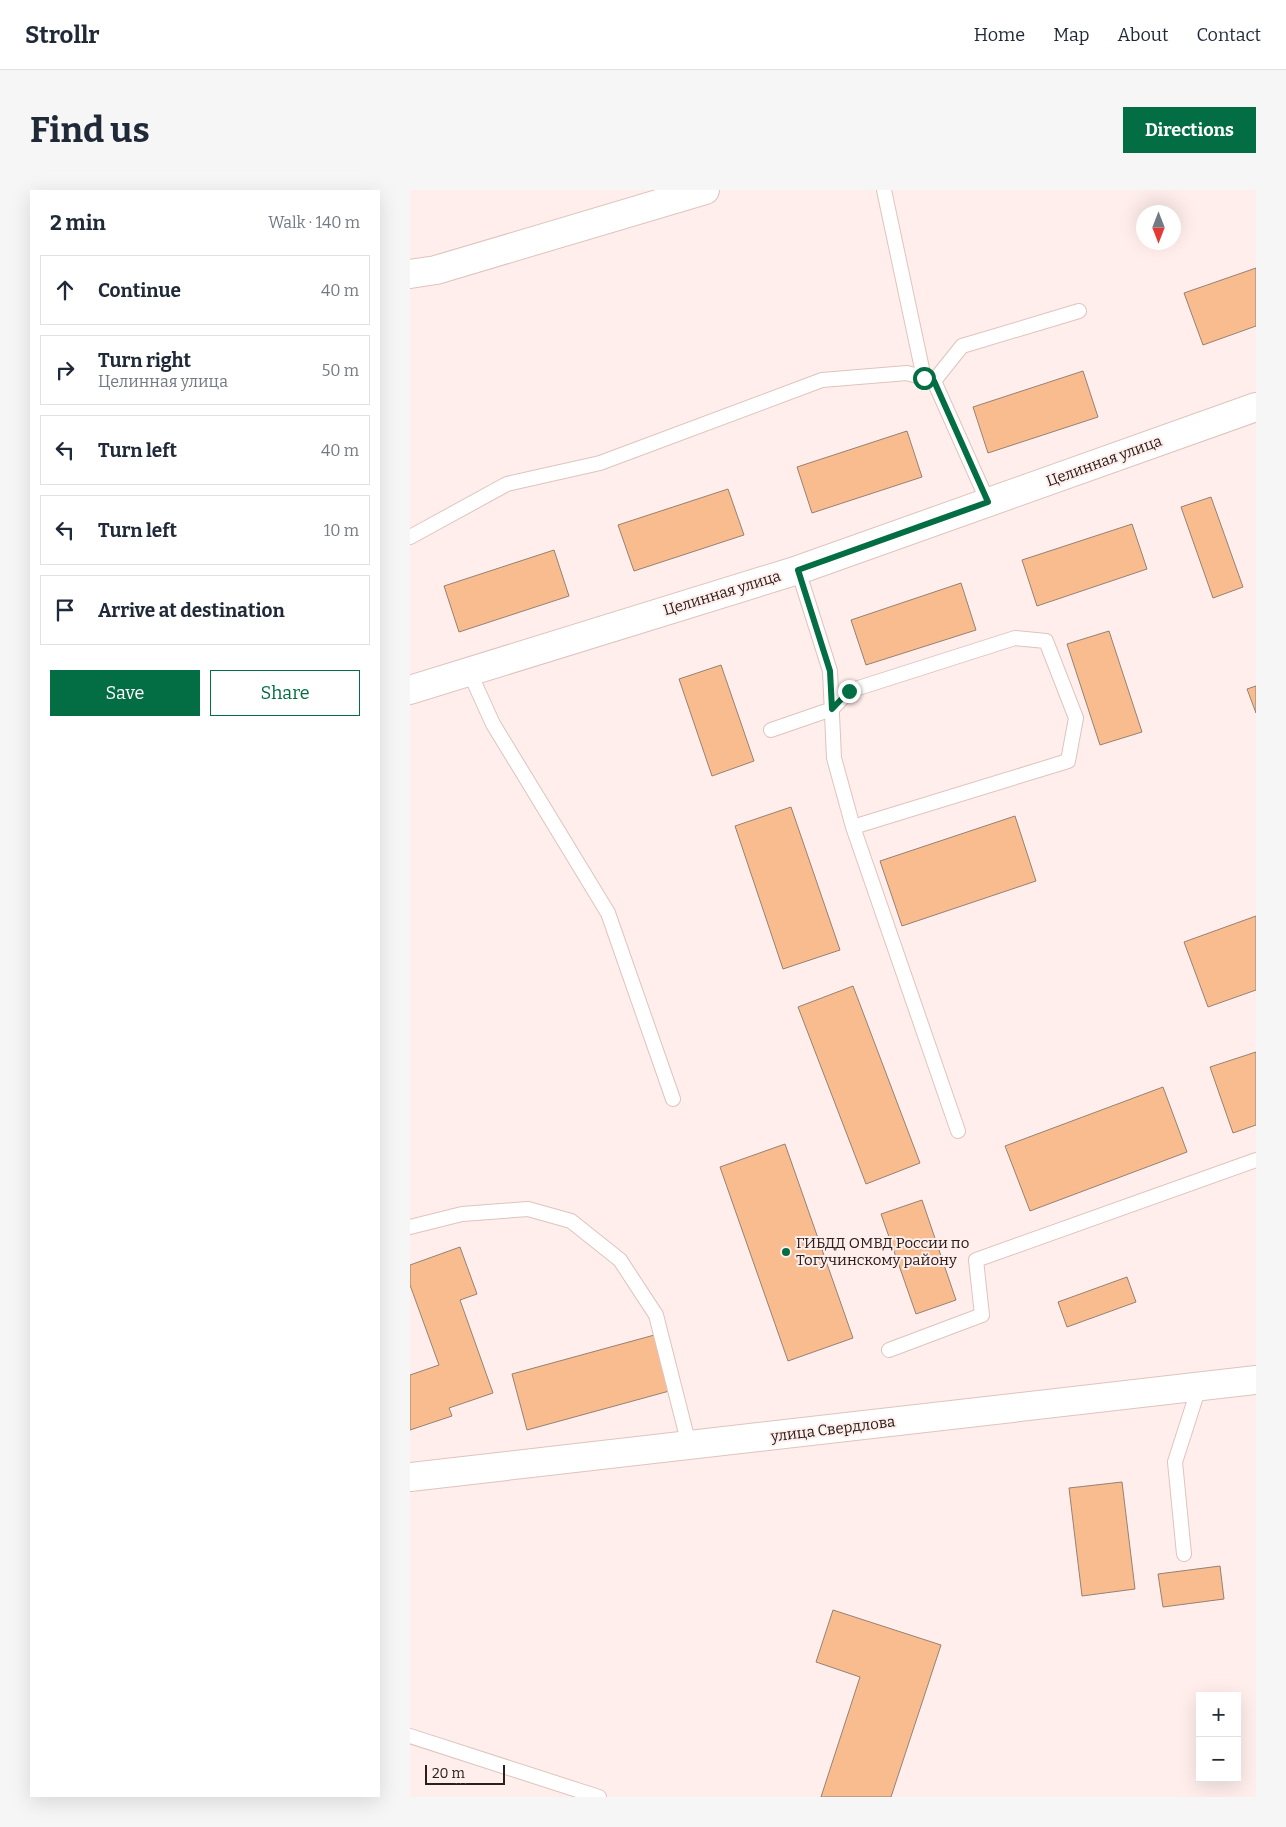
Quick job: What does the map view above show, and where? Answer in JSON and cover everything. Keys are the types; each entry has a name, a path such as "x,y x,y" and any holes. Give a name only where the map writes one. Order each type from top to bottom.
{"street":[{"path":"410,274 436,270 640,199 705,190"},
{"name":"Целинная улица","path":"410,690 798,570 1256,407"},
{"name":"улица Свердлова","path":"410,1477 1256,1380"}],"lane":[{"path":"884,190 929,380 988,502"},
{"path":"929,380 962,346 1079,311"},
{"path":"410,537 507,484 600,464 822,380 907,373 929,380"},
{"path":"798,570 830,671 834,758 853,827 958,1131"},
{"path":"772,730 832,709 849,691 1015,638 1046,641 1076,718 1068,761 853,827"},
{"path":"469,671 493,724 608,913 672,1099"},
{"path":"889,1350 982,1315 976,1260 1256,1160"},
{"path":"410,1227 462,1214 528,1209 571,1221 620,1260 656,1315 689,1445"},
{"path":"1184,1554 1175,1462 1198,1387"},
{"path":"410,1736 599,1797"}],"building":[{"path":"1256,268 1256,326 1203,345 1184,293"},
{"path":"1083,371 1098,417 988,453 973,407"},
{"path":"907,431 922,477 812,513 797,467"},
{"path":"728,489 744,535 634,571 618,525"},
{"path":"1211,497 1243,587 1213,598 1181,507"},
{"path":"1132,524 1147,569 1037,606 1022,560"},
{"path":"554,550 569,596 459,632 444,586"},
{"path":"961,583 976,630 866,665 851,620"},
{"path":"1109,631 1142,732 1100,745 1067,644"},
{"path":"721,665 754,761 712,776 679,679"},
{"path":"1256,686 1256,713 1247,689"},
{"path":"791,807 840,950 783,969 735,826"},
{"path":"1015,816 1036,881 902,926 880,861"},
{"path":"1256,916 1256,990 1208,1007 1184,942"},
{"path":"853,986 920,1163 866,1184 798,1007"},
{"path":"1256,1052 1256,1125 1233,1133 1210,1067"},
{"path":"1163,1087 1187,1152 1030,1211 1005,1146"},
{"name":"ГИБДД ОМВД России по Тогучинскому району","path":"785,1144 853,1338 788,1361 720,1167"},
{"path":"922,1200 956,1300 916,1314 881,1214"},
{"path":"460,1247 477,1294 460,1300 493,1393 449,1408 452,1416 410,1430 410,1375 439,1365 410,1285 410,1265"},
{"path":"1127,1277 1136,1302 1067,1327 1058,1302"},
{"path":"658,1334 673,1390 527,1430 512,1374"},
{"path":"1122,1482 1135,1589 1082,1596 1069,1488"},
{"path":"1220,1566 1224,1599 1163,1607 1158,1574"},
{"path":"833,1610 941,1645 891,1797 821,1797 860,1677 816,1662"}],"place":[{"name":"ГИБДД ОМВД России по Тогучинскому району","path":"786,1252"}],"route":[{"path":"849,691 832,709 830,671 798,570 988,502 934,381 924,378"}]}
